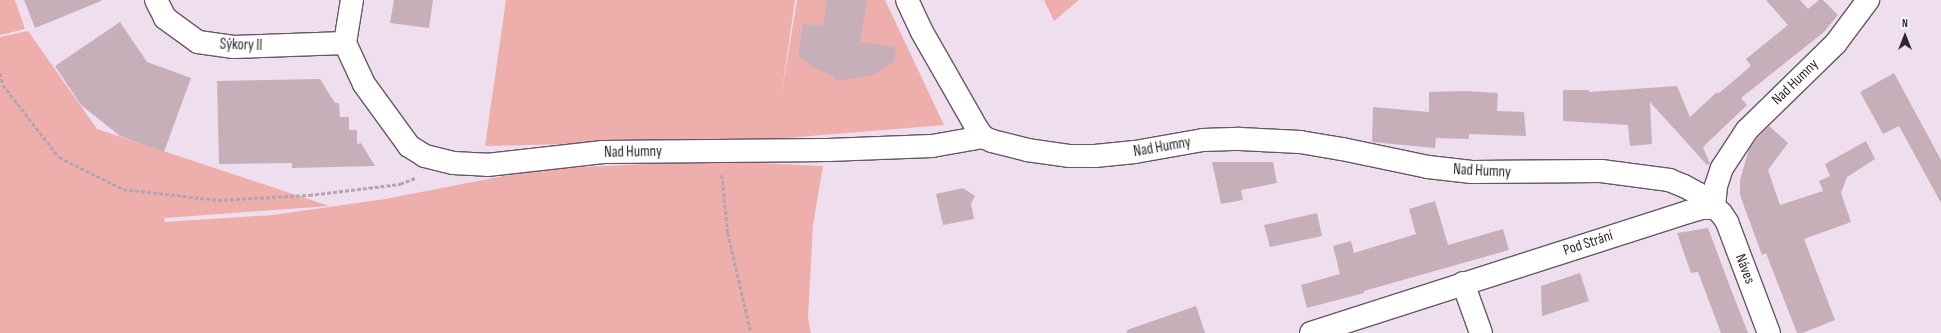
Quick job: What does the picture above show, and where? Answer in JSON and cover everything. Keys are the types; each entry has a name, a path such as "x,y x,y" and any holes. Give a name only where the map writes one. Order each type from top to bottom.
{"street":[{"name":"Sýkory II","path":"156,0 165,18 198,42 234,47 345,43"},
{"path":"345,43 352,0"},
{"path":"907,0 961,102 983,136"},
{"name":"Nad Humny","path":"1714,208 1716,186 1722,168 1747,130 1836,43 1868,0"},
{"name":"Nad Humny","path":"345,43 369,90 408,146 425,156 453,163 487,165 603,152 828,150 932,146 983,136 992,141 1027,150 1069,156 1135,152 1203,140 1240,139 1300,142 1428,167 1472,172 1601,171 1669,180 1684,186 1700,196 1714,208"},
{"name":"Pod Strání","path":"1311,333 1688,212 1702,208 1714,208"},
{"name":"Náves","path":"1714,208 1721,213 1727,222 1769,333"},
{"path":"1463,283 1481,333"}],"path":[{"path":"0,73 3,85 59,157 122,189 218,200 309,195 400,184 420,176"},
{"path":"723,150 722,185 728,233 751,333"}],"shaded area":[{"path":"0,0 15,0 25,29 0,35"},
{"path":"506,0 795,0 781,97 797,0 885,0 944,125 774,139 485,146"},
{"path":"1044,0 1079,0 1054,21"},
{"path":"28,31 97,129 329,206 164,218 165,222 273,215 385,199 539,169 715,161 823,166 813,225 808,318 811,333 0,333 0,37"}],"building":[{"path":"24,0 101,0 101,1 35,28"},
{"path":"394,0 433,0 429,28 390,23"},
{"path":"827,0 867,0 860,42 896,47 894,62 873,75 843,80 833,79 833,76 813,67 798,56 803,24 823,26"},
{"path":"1766,0 1800,0 1808,9 1819,0 1823,0 1838,15 1824,32 1741,98 1747,105 1703,147 1710,164 1707,165 1650,102 1652,144 1630,146 1628,125 1563,121 1563,90 1589,90 1589,92 1677,86 1690,117 1717,92 1718,94 1751,66 1746,59 1788,25"},
{"path":"120,22 147,62 191,78 164,152 120,136 81,105 55,66"},
{"path":"1894,73 1941,160 1941,203 1899,126 1883,134 1860,92"},
{"path":"320,79 335,103 339,103 340,117 349,117 349,130 357,130 357,144 361,143 375,166 292,168 292,163 219,164 217,81"},
{"path":"1464,91 1498,93 1497,111 1524,112 1526,136 1469,134 1469,139 1436,138 1435,148 1372,142 1373,107 1429,112 1429,92"},
{"path":"1769,126 1788,143 1768,170 1780,205 1823,191 1819,181 1830,176 1825,164 1866,141 1875,159 1847,177 1841,193 1851,222 1804,239 1835,320 1802,333 1797,333 1766,253 1762,255 1740,195 1740,180 1749,149"},
{"path":"1212,162 1273,162 1277,183 1241,190 1243,200 1221,204"},
{"path":"963,188 975,196 971,204 974,219 943,225 936,194"},
{"path":"1435,201 1448,245 1503,229 1509,250 1364,291 1364,293 1307,308 1301,285 1340,274 1333,246 1351,241 1354,253 1416,234 1409,209"},
{"path":"1317,213 1322,236 1270,247 1264,225"},
{"path":"1708,228 1748,333 1721,333 1698,272 1691,273 1677,233"},
{"path":"1580,273 1589,301 1542,316 1541,286"},
{"path":"1196,306 1205,333 1127,333 1127,330"}]}
